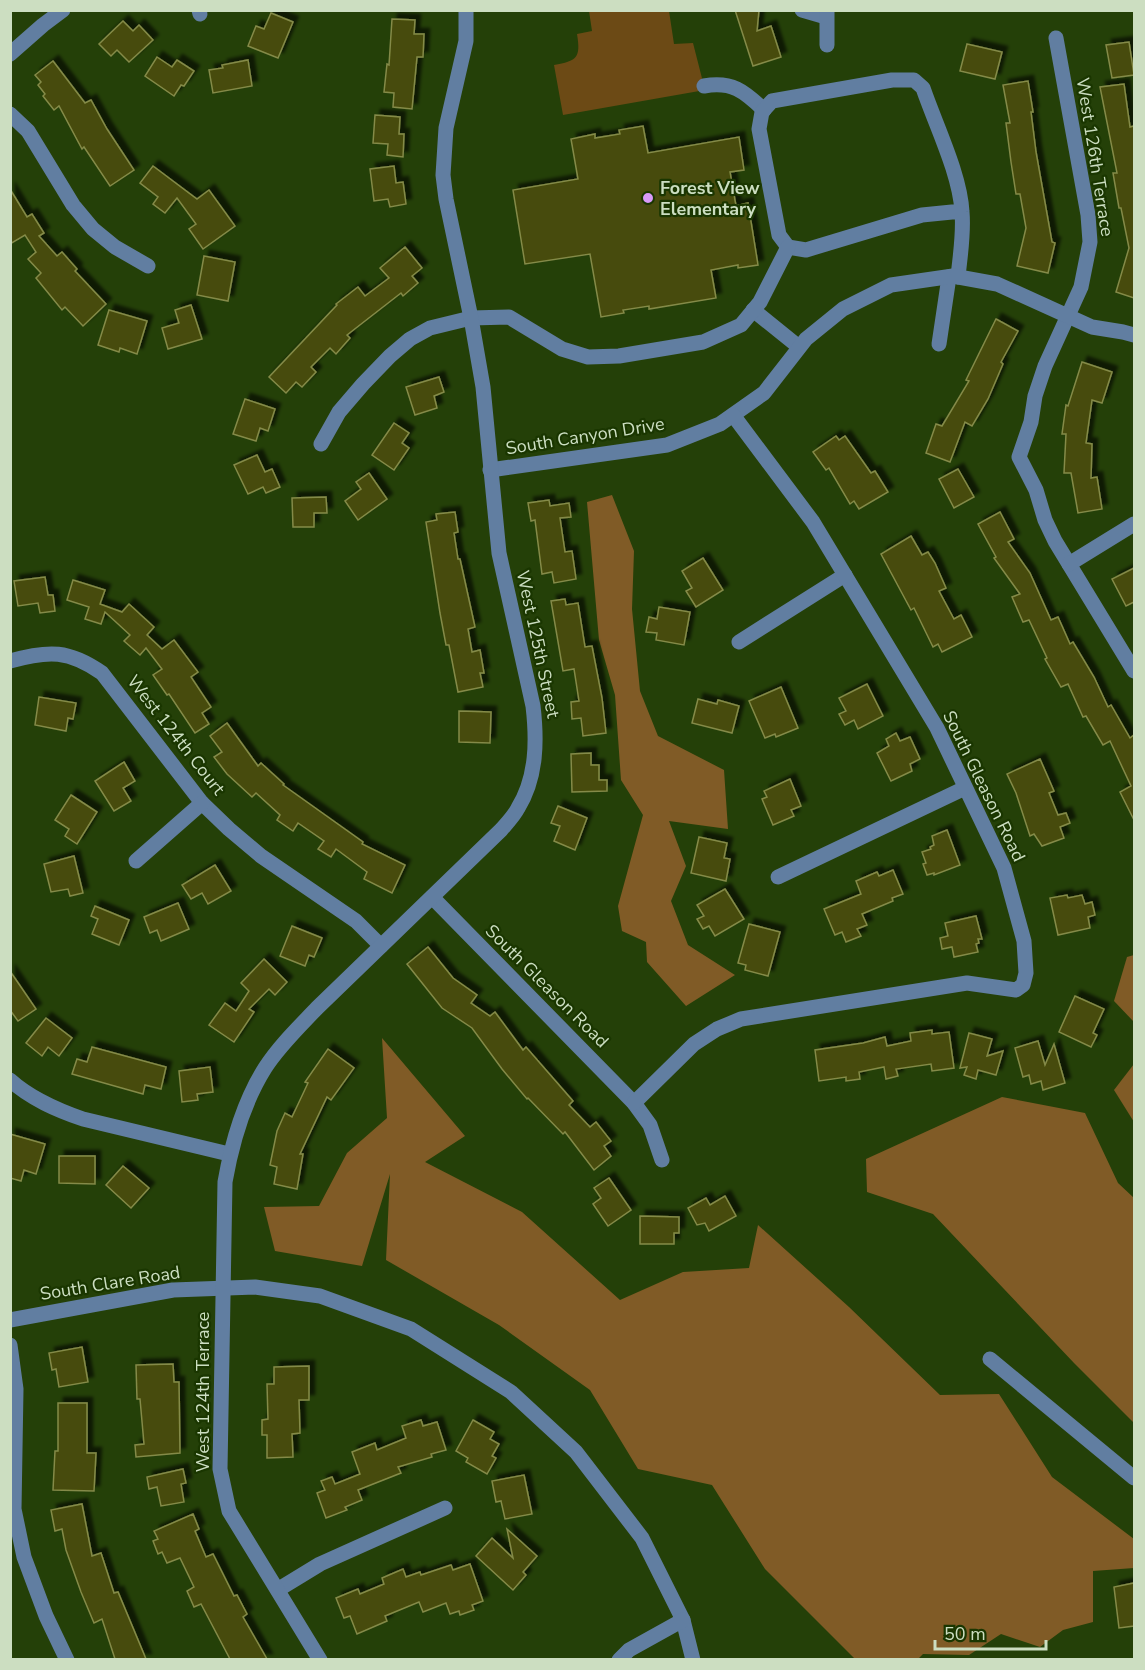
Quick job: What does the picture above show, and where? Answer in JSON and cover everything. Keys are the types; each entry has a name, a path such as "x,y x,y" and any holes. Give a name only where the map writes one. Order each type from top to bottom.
{"street":[{"path":"10,54 63,10"},
{"name":"West 125th Street","path":"224,1288 225,1182 230,1154 238,1124 266,1067 296,1030 501,830 518,808 529,784 536,732 533,706 499,553 483,387 443,175 446,128 466,41 466,10"},
{"path":"802,10 804,13 826,14 827,45"},
{"name":"West 126th Terrace","path":"1056,38 1088,216 1090,242 1081,287 1045,366 1035,396 1031,422 1019,457 1036,490 1055,541 1134,671"},
{"path":"939,344 963,233 962,211 958,185 923,88 914,80 892,80 772,101 764,110 759,129 778,235 788,247 806,250 922,215 962,211"},
{"path":"704,86 719,83 738,88 764,110"},
{"path":"10,114 28,131 73,205 93,228 115,248 148,266"},
{"path":"321,444 339,412 390,356 410,339 430,328 471,318 509,316 561,350 588,357 619,356 704,342 741,325 760,302 788,247"},
{"name":"South Canyon Drive","path":"490,470 667,445 720,424 764,393 806,339 843,309 891,285 953,277 997,284 1092,327 1131,331"},
{"path":"753,310 799,347"},
{"name":"South Gleason Road","path":"634,1102 694,1044 717,1029 741,1019 967,983 1016,990 1023,985 1026,973 1024,941 1004,868 937,728 813,522 733,415"},
{"path":"1069,564 1134,524"},
{"path":"738,642 845,574"},
{"name":"West 124th Court","path":"10,661 36,654 61,654 83,660 102,673 202,803 261,856 356,921 381,946"},
{"path":"778,877 965,788"},
{"path":"136,861 202,803"},
{"name":"South Gleason Road","path":"432,897 634,1102 650,1125 662,1160"},
{"path":"12,1084 51,1106 83,1119 230,1154"},
{"name":"South Clare Road","path":"10,1320 173,1290 255,1287 320,1296 411,1329 511,1392 576,1452 642,1538 682,1620 693,1659"},
{"name":"West 124th Terrace","path":"224,1288 220,1469 229,1511 320,1659"},
{"path":"10,1346 16,1389 14,1509 24,1557 46,1616 67,1659"},
{"path":"990,1359 1134,1478"},
{"path":"279,1589 320,1564 444,1508"},
{"path":"619,1659 629,1650 682,1620"}],"shaded area":[{"path":"589,11 669,11 674,44 693,43 705,90 563,115 554,65 568,62 576,57 578,53 577,34 592,31"},
{"path":"612,495 634,551 632,609 640,691 658,736 724,770 728,829 669,821 686,866 671,901 688,945 735,975 686,1006 647,962 646,942 622,931 618,906 643,815 621,780 615,695 599,640 587,502"},
{"path":"1134,955 1134,1022 1114,1001 1127,957"},
{"path":"382,1038 465,1136 425,1162 522,1212 620,1300 683,1272 749,1268 758,1225 849,1307 940,1395 999,1394 1052,1477 1134,1539 1134,1568 1093,1571 1093,1622 1063,1630 1040,1647 1001,1634 969,1655 923,1654 917,1660 855,1659 765,1569 712,1485 638,1469 590,1390 499,1325 386,1260 390,1174 362,1266 275,1251 264,1207 319,1206 347,1153 387,1118"},
{"path":"1134,1064 1134,1122 1114,1090"},
{"path":"1002,1097 1085,1113 1118,1183 1134,1198 1134,1423 933,1214 867,1192 866,1159"}],"building":[{"path":"735,10 759,10 757,31 771,26 781,57 753,66"},
{"path":"271,13 293,22 278,58 248,46 256,26 264,29"},
{"path":"392,19 415,20 414,34 424,34 423,57 417,57 412,109 393,107 394,93 384,92 387,64 389,65"},
{"path":"123,21 133,31 139,25 153,40 129,62 117,50 111,56 99,44"},
{"path":"1129,42 1134,75 1112,78 1106,45"},
{"path":"967,44 1002,52 995,79 960,71"},
{"path":"157,57 172,67 177,60 194,71 174,96 145,76"},
{"path":"248,60 252,86 213,93 209,70"},
{"path":"53,61 85,103 91,100 134,170 110,186 84,147 82,149 59,106 54,110 43,96 45,94 38,85 41,82 35,75"},
{"path":"1028,81 1036,152 1052,242 1055,243 1048,273 1017,266 1026,228 1020,194 1016,194 1006,123 1010,123 1003,85"},
{"path":"1124,84 1130,127 1134,126 1134,298 1116,292 1129,248 1121,208 1119,208 1113,173 1117,173 1100,87"},
{"path":"375,115 400,117 399,134 404,134 403,157 387,155 388,144 373,143"},
{"name":"Forest View Elementary","path":"643,126 648,153 739,137 744,170 730,172 736,206 748,203 758,265 738,268 738,265 711,270 716,298 649,309 649,306 623,310 624,313 601,317 590,254 525,264 513,190 578,179 571,139 595,134 595,138 620,134 619,130"},
{"path":"153,166 197,199 209,190 235,226 203,249 189,229 196,224 177,198 165,213 153,204 158,197 140,183"},
{"path":"394,166 396,183 403,182 406,204 390,207 388,199 374,201 370,169"},
{"path":"10,189 27,217 32,214 44,233 39,236 57,256 62,252 77,269 75,271 106,304 83,326 65,307 62,310 36,278 41,273 28,259 36,252 25,235 10,244"},
{"path":"405,247 422,268 412,276 418,283 403,296 401,293 347,335 350,338 336,354 330,348 311,367 316,372 302,387 296,382 286,393 269,377 336,304 358,287 365,296 389,278 380,268"},
{"path":"204,256 235,262 228,301 197,295"},
{"path":"191,305 202,339 168,349 162,328 179,323 175,310"},
{"path":"109,310 147,321 137,354 120,348 119,352 98,345"},
{"path":"996,319 1018,331 1001,362 1003,364 988,399 972,426 965,422 950,462 926,453 936,424 942,426 969,381 966,380"},
{"path":"1082,362 1112,372 1102,403 1092,400 1086,443 1092,444 1091,478 1097,477 1102,509 1078,513 1071,473 1064,473 1066,434 1062,434 1066,405 1068,406"},
{"path":"439,377 444,392 434,396 437,408 415,415 406,387"},
{"path":"245,399 275,409 268,431 260,428 256,441 233,434"},
{"path":"394,423 409,433 402,443 409,448 394,470 372,455"},
{"path":"836,436 839,440 845,436 871,473 875,471 888,492 859,509 854,501 850,504 829,468 826,470 813,452"},
{"path":"257,455 265,472 272,469 280,487 266,493 263,487 248,494 234,465"},
{"path":"958,469 974,497 954,508 939,479"},
{"path":"369,473 387,499 358,520 345,501 361,489 356,482"},
{"path":"326,497 327,513 314,513 314,527 293,527 292,498"},
{"path":"549,500 550,506 569,503 571,517 560,518 565,552 572,551 576,579 554,583 552,572 542,574 535,520 531,521 528,503"},
{"path":"455,512 458,532 454,533 458,559 460,559 475,627 468,629 472,652 480,650 484,673 480,673 483,687 458,692 449,645 446,645 426,522 437,520 436,514"},
{"path":"1000,512 1014,539 1008,542 1030,573 1051,620 1058,617 1070,644 1073,642 1094,677 1108,707 1111,705 1130,738 1134,735 1134,820 1120,792 1131,786 1110,741 1103,745 1086,716 1083,717 1068,684 1061,687 1045,659 1047,658 1029,620 1023,622 1012,597 1020,594 994,558 996,557 978,524"},
{"path":"911,536 922,555 928,552 935,563 946,588 939,591 954,619 961,615 972,637 942,652 938,644 933,647 914,608 911,610 881,554"},
{"path":"703,558 723,590 696,607 686,591 692,588 682,571"},
{"path":"1134,568 1134,602 1126,606 1112,579"},
{"path":"45,577 48,595 53,595 55,611 40,613 38,603 18,606 14,581"},
{"path":"73,580 105,590 100,604 122,612 129,604 154,627 147,635 162,649 174,640 198,672 191,677 211,707 202,713 209,724 195,733 169,694 167,695 153,675 162,669 146,648 140,655 124,641 130,635 105,612 101,624 85,619 89,607 67,600"},
{"path":"565,599 566,605 578,603 585,647 592,646 606,733 583,736 581,718 572,719 571,702 579,701 574,669 563,671 551,601"},
{"path":"659,607 690,612 684,645 656,640 657,633 646,632 649,617 657,619"},
{"path":"867,684 883,716 858,729 854,720 845,725 839,714 846,711 839,698"},
{"path":"781,687 798,728 776,737 775,734 765,738 749,701"},
{"path":"39,697 76,703 73,719 68,718 66,731 35,725"},
{"path":"698,699 717,704 718,700 739,706 732,733 692,723"},
{"path":"459,711 491,712 490,743 459,742"},
{"path":"227,723 258,766 261,763 283,785 363,842 362,844 405,865 392,893 364,879 367,872 336,849 331,857 318,849 324,841 298,823 293,831 277,820 280,815 256,793 252,797 227,774 214,757 222,752 210,736"},
{"path":"896,733 900,741 910,737 920,759 910,764 912,771 891,781 877,753 889,746 886,739"},
{"path":"591,753 591,765 599,765 599,780 607,780 607,791 572,792 571,754"},
{"path":"1040,759 1054,791 1049,793 1058,815 1066,813 1070,823 1060,827 1064,838 1042,846 1034,834 1030,836 1016,793 1007,774"},
{"path":"124,762 135,781 123,788 131,801 114,811 95,781"},
{"path":"790,779 801,806 791,810 794,816 773,825 762,799 767,797 764,791"},
{"path":"71,795 97,812 77,844 65,836 69,829 55,820"},
{"path":"558,806 587,818 575,850 554,841 560,826 551,823"},
{"path":"947,830 960,865 934,875 934,873 927,875 922,852 931,849 930,847 934,845 932,836"},
{"path":"699,837 727,843 724,858 730,859 726,881 691,873"},
{"path":"74,856 83,893 70,896 68,889 51,892 44,864"},
{"path":"215,865 231,891 208,904 202,893 191,899 182,885"},
{"path":"893,870 903,894 892,898 893,901 862,914 867,925 857,929 861,936 846,942 842,932 835,935 824,909 861,894 856,881 877,872 879,876"},
{"path":"725,889 744,919 715,936 709,926 703,929 697,919 704,916 697,905"},
{"path":"1067,895 1068,898 1082,895 1085,904 1092,902 1095,915 1088,917 1090,928 1058,935 1050,898"},
{"path":"178,903 189,929 161,941 157,930 150,933 144,917"},
{"path":"95,906 129,920 119,945 92,934 98,919 91,916"},
{"path":"976,916 982,939 978,939 979,943 976,944 978,952 954,957 952,947 942,949 940,938 948,936 945,923"},
{"path":"749,924 780,932 768,976 745,970 746,965 738,963"},
{"path":"292,926 322,938 314,957 309,955 305,966 280,956"},
{"path":"428,947 453,978 477,995 471,1003 490,1016 495,1012 523,1050 526,1047 573,1101 569,1105 590,1127 596,1122 611,1141 604,1146 611,1156 594,1170 565,1132 563,1134 527,1099 472,1028 442,1008 407,964"},
{"path":"264,959 287,982 275,995 269,989 249,1009 254,1012 234,1042 209,1025 225,1003 236,1011 249,991 241,983"},
{"path":"10,971 36,1009 18,1021 10,1010"},
{"path":"1075,996 1104,1009 1093,1033 1097,1035 1091,1047 1059,1032"},
{"path":"46,1018 72,1038 59,1056 48,1047 42,1056 26,1043"},
{"path":"932,1030 932,1034 949,1032 954,1068 932,1071 931,1064 896,1069 898,1076 886,1079 884,1067 859,1072 860,1079 846,1081 846,1077 819,1081 815,1050 863,1043 885,1037 887,1046 911,1041 910,1033"},
{"path":"969,1033 992,1039 987,1056 1003,1051 996,1075 978,1070 976,1079 964,1075 967,1067 960,1068"},
{"path":"1038,1041 1045,1065 1054,1044 1065,1083 1043,1090 1041,1081 1031,1084 1029,1075 1023,1077 1015,1048"},
{"path":"92,1047 166,1067 161,1089 145,1085 143,1094 72,1074 77,1059 87,1062"},
{"path":"328,1049 354,1068 331,1100 327,1097 300,1154 303,1154 297,1189 274,1184 277,1167 270,1165 277,1131 285,1113 292,1117 308,1083 305,1082"},
{"path":"210,1067 213,1092 197,1094 198,1100 182,1102 179,1071"},
{"path":"10,1134 45,1144 36,1174 24,1170 21,1181 10,1178"},
{"path":"59,1156 95,1156 95,1184 59,1183"},
{"path":"123,1166 149,1188 131,1208 106,1185"},
{"path":"609,1178 631,1210 608,1226 593,1204 601,1198 594,1188"},
{"path":"725,1196 736,1216 709,1231 705,1223 697,1225 688,1208 706,1198 710,1205"},
{"path":"640,1216 679,1217 679,1233 674,1233 674,1244 640,1244"},
{"path":"82,1347 88,1382 59,1387 56,1369 52,1370 49,1353"},
{"path":"173,1364 174,1382 179,1382 180,1453 136,1457 135,1445 144,1444 140,1399 137,1399 136,1365"},
{"path":"309,1366 309,1400 299,1400 300,1433 292,1434 293,1457 267,1458 267,1435 262,1435 262,1420 268,1419 267,1384 274,1384 274,1367"},
{"path":"58,1403 87,1403 87,1453 96,1453 94,1491 53,1490 55,1451 58,1451"},
{"path":"421,1420 423,1426 437,1422 446,1450 431,1454 432,1457 398,1467 401,1473 358,1490 362,1500 345,1507 347,1510 326,1518 317,1493 325,1490 321,1481 332,1477 335,1484 360,1474 352,1452 375,1443 377,1450 406,1438 402,1426"},
{"path":"473,1420 494,1432 490,1439 499,1444 492,1456 496,1458 487,1474 466,1462 468,1458 456,1451"},
{"path":"183,1469 186,1483 181,1484 184,1502 161,1506 157,1487 149,1489 147,1477"},
{"path":"524,1475 532,1514 505,1519 501,1501 496,1502 492,1481"},
{"path":"82,1504 92,1556 101,1553 114,1593 118,1592 146,1659 115,1659 102,1619 94,1623 81,1592 66,1550 62,1529 55,1531 51,1510"},
{"path":"193,1514 199,1529 195,1531 206,1557 213,1554 234,1596 237,1595 247,1614 243,1617 267,1659 230,1659 201,1604 194,1607 187,1591 194,1587 180,1558 167,1563 162,1552 158,1554 153,1541 158,1539 154,1531"},
{"path":"507,1529 537,1556 523,1572 526,1575 513,1590 476,1556 492,1538 513,1558"},
{"path":"470,1564 483,1601 472,1605 474,1610 460,1615 459,1611 450,1614 446,1603 423,1612 419,1602 385,1616 387,1621 357,1634 350,1616 344,1618 336,1598 358,1589 360,1594 384,1584 382,1578 403,1569 406,1577 420,1572 421,1575 451,1565 453,1570"},
{"path":"1134,1583 1134,1626 1119,1628 1114,1587"}],"place":[{"name":"Forest View Elementary","path":"648,198"}]}
